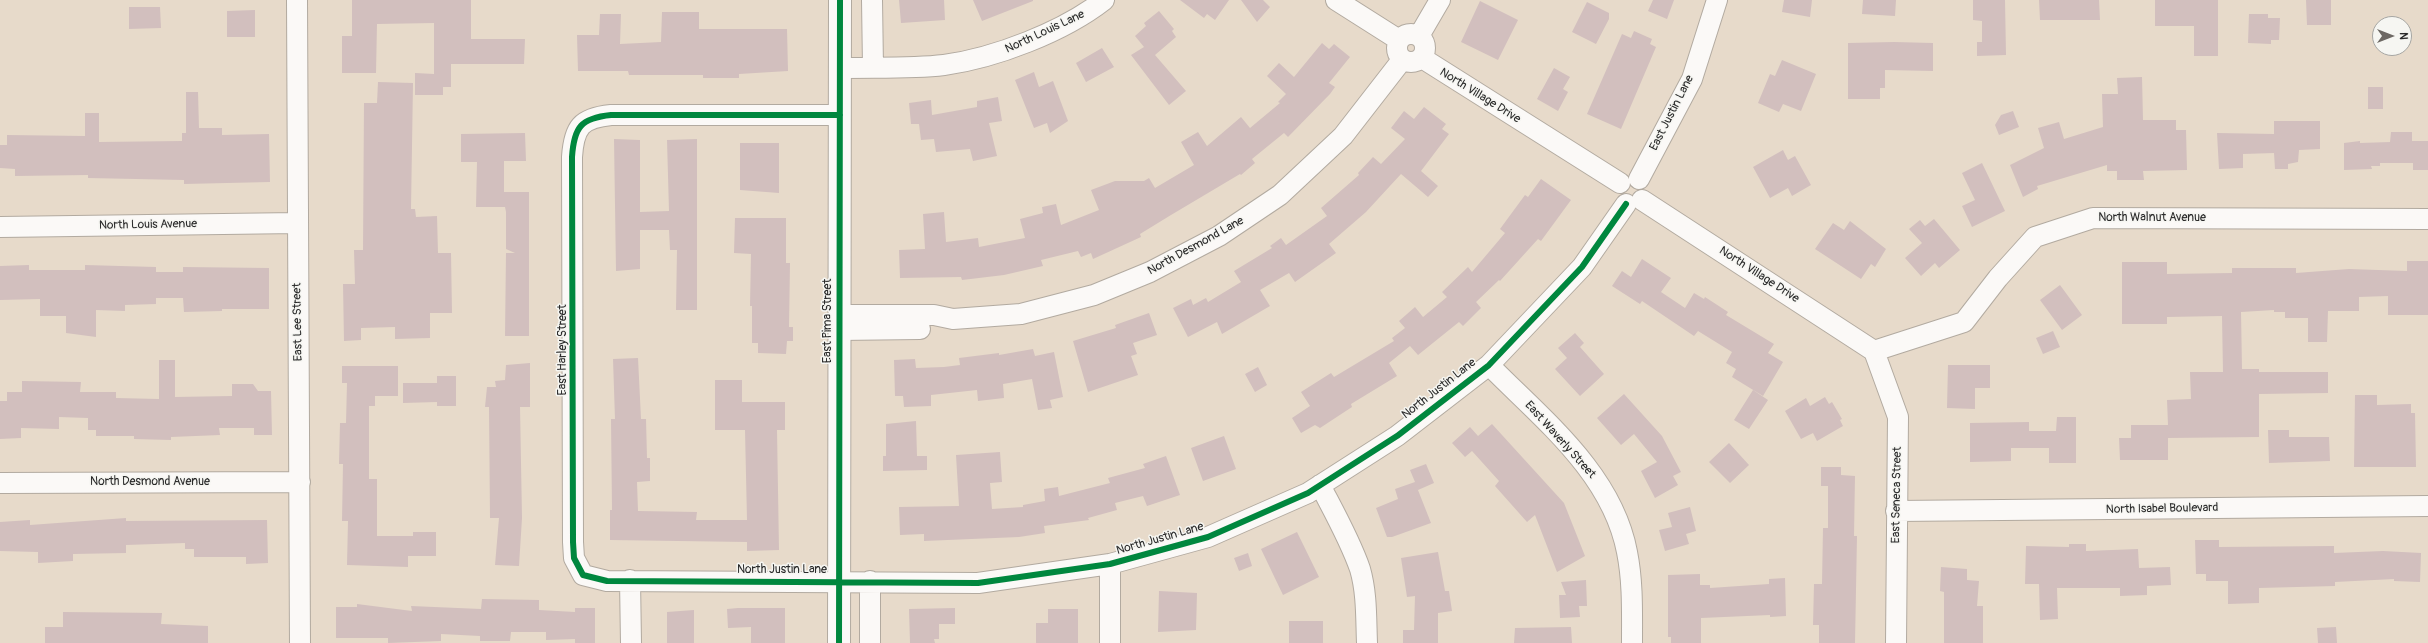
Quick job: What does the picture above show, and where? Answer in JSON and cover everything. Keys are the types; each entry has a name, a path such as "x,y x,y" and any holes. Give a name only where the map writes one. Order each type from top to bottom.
{"street":[{"name":"East Lee Street","path":"298,0 297,223 300,643"},
{"name":"East Pima Street","path":"839,643 840,0"},
{"path":"872,0 873,67"},
{"name":"North Louis Lane","path":"840,68 944,65 1007,51 1087,13 1104,0"},
{"path":"1336,0 1399,40"},
{"path":"1419,36 1440,0"},
{"name":"East Justin Lane","path":"1629,181 1692,79 1717,0"},
{"path":"1410,34 1419,36 1425,44 1422,58 1414,63 1402,60 1396,50 1399,40 1410,34"},
{"name":"North Village Drive","path":"1422,58 1629,181"},
{"name":"North Desmond Lane","path":"839,323 934,315 953,319 1021,314 1094,295 1150,272 1219,236 1280,195 1343,136 1402,60"},
{"name":"East Harley Street","path":"580,570 574,558 573,542 572,157 577,129 588,120 611,115 840,115"},
{"path":"1629,181 1645,191 1634,202 1617,194 1629,181"},
{"name":"North Village Drive","path":"1634,202 1874,351"},
{"name":"North Justin Lane","path":"580,570 584,575 593,579 607,581 870,581 978,583 1110,564 1208,537 1308,493 1397,436 1489,365 1582,267 1634,202"},
{"name":"North Walnut Avenue","path":"1874,351 1964,322 1998,278 2035,237 2093,218 2428,219"},
{"name":"North Louis Avenue","path":"0,227 297,223"},
{"name":"East Seneca Street","path":"1874,351 1898,417 1896,643"},
{"name":"East Waverly Street","path":"1489,365 1564,441 1593,474 1609,500 1627,551 1632,585 1632,643"},
{"name":"North Desmond Avenue","path":"0,483 300,482"},
{"path":"1320,485 1346,534 1360,570 1366,602 1367,643"},
{"name":"North Isabel Boulevard","path":"1896,511 2428,506"},
{"path":"1110,564 1110,643"},
{"path":"630,580 631,643"},
{"path":"870,581 870,643"}],"building":[{"path":"352,0 471,0 471,39 525,39 524,64 451,64 451,87 443,87 443,95 415,95 415,73 434,74 434,23 377,24 376,73 342,73 342,36 352,36"},
{"path":"899,0 944,0 945,20 901,23"},
{"path":"973,0 1033,0 1033,1 982,21"},
{"path":"1180,0 1229,0 1215,20 1207,14 1204,18"},
{"path":"1241,0 1263,0 1270,7 1257,22"},
{"path":"1653,0 1674,0 1667,19 1648,11"},
{"path":"1784,0 1812,0 1810,17 1782,12"},
{"path":"1863,0 1896,0 1895,16 1862,14"},
{"path":"1973,0 2005,0 2006,55 1977,56 1977,42 1982,42 1982,21 1973,20"},
{"path":"2039,0 2099,0 2100,20 2040,20"},
{"path":"2155,0 2218,0 2218,56 2194,56 2194,26 2155,26"},
{"path":"2306,0 2331,0 2331,25 2307,25"},
{"path":"1480,1 1518,20 1498,60 1461,42"},
{"path":"1587,2 1609,13 1609,19 1596,44 1572,32"},
{"path":"129,7 160,7 161,28 129,29"},
{"path":"255,10 255,37 227,37 227,11"},
{"path":"1159,11 1174,29 1172,31 1176,37 1155,55 1186,91 1169,105 1131,55 1144,47 1135,36 1146,26 1144,23"},
{"path":"662,12 699,12 699,29 787,29 788,71 739,74 739,78 703,78 703,75 629,75 628,71 578,71 577,35 599,35 600,14 621,14 620,44 661,42"},
{"path":"2249,14 2268,14 2268,18 2280,18 2279,40 2271,40 2271,44 2248,43"},
{"path":"1634,31 1652,39 1650,44 1656,47 1621,129 1587,114 1622,34 1631,38"},
{"path":"1322,43 1329,49 1334,44 1350,57 1329,83 1335,87 1330,94 1288,137 1284,133 1252,159 1255,163 1241,175 1240,174 1140,234 1141,237 1093,259 1091,253 1081,257 1078,251 1041,260 1043,266 1004,275 962,280 961,277 900,278 899,250 925,249 923,214 944,212 946,242 978,238 979,247 1025,238 1020,219 1043,213 1042,207 1056,204 1061,225 1099,210 1091,190 1115,181 1144,181 1149,178 1155,188 1194,165 1181,142 1198,132 1207,146 1241,117 1250,128 1280,103 1278,102 1286,94 1267,76 1279,63 1294,77"},
{"path":"1848,43 1933,43 1933,71 1885,70 1885,88 1880,88 1880,99 1848,99"},
{"path":"1102,48 1114,67 1086,82 1076,63"},
{"path":"1782,60 1816,74 1801,111 1783,104 1779,112 1758,103 1770,74 1775,76"},
{"path":"1554,68 1570,77 1563,89 1568,92 1558,111 1537,99"},
{"path":"1034,72 1039,87 1053,81 1068,121 1050,133 1047,123 1034,128 1015,80"},
{"path":"2142,77 2143,120 2176,120 2176,130 2186,130 2187,170 2143,171 2144,180 2117,180 2117,171 2107,171 2107,165 2037,186 2038,189 2023,197 2010,165 2044,148 2038,128 2059,122 2064,139 2103,127 2102,94 2118,94 2117,78"},
{"path":"378,82 413,83 411,209 415,209 416,217 437,216 438,253 451,253 452,313 430,313 430,338 395,339 395,327 361,328 361,340 344,341 343,284 355,284 354,250 363,250 364,103 377,103"},
{"path":"2368,87 2383,87 2383,109 2368,109"},
{"path":"186,92 198,92 199,128 222,128 222,135 269,134 270,182 184,184 184,180 88,178 88,175 15,176 15,169 0,168 0,145 7,145 7,135 85,136 85,113 99,113 99,142 182,141 182,133 186,133"},
{"path":"998,97 1002,121 989,123 997,156 973,161 970,149 936,152 934,139 921,140 919,124 911,124 909,103 931,100 932,115 977,107 977,101"},
{"path":"1424,107 1446,124 1442,129 1449,134 1421,171 1438,186 1428,197 1401,174 1366,212 1329,244 1336,253 1295,282 1289,273 1260,290 1270,306 1222,334 1217,322 1188,337 1173,308 1191,299 1193,305 1206,298 1208,302 1241,282 1234,271 1272,248 1270,246 1281,238 1286,245 1327,216 1321,208 1359,175 1358,173 1373,157 1381,164 1405,139 1391,128 1404,111 1414,119"},
{"path":"2013,111 2019,127 1999,135 1995,125 2001,115"},
{"path":"2274,121 2320,121 2320,149 2299,150 2298,162 2288,164 2288,169 2275,169 2274,153 2243,154 2243,168 2219,169 2217,133 2274,134"},
{"path":"2391,132 2412,132 2412,141 2428,141 2428,170 2413,170 2413,163 2380,163 2380,166 2371,166 2372,169 2344,170 2344,143 2360,141 2360,143 2390,142"},
{"path":"525,133 526,161 504,161 504,192 529,192 529,336 505,336 506,253 515,253 506,249 505,207 476,207 477,162 461,162 461,134"},
{"path":"614,139 640,140 640,212 669,211 667,140 697,139 697,310 676,310 677,250 670,250 669,230 640,230 640,269 616,271"},
{"path":"740,143 779,143 779,193 740,190"},
{"path":"1783,150 1788,160 1795,156 1811,185 1792,196 1788,188 1770,198 1753,167"},
{"path":"1982,163 2005,211 1972,227 1962,206 1975,200 1962,173"},
{"path":"1541,179 1571,200 1541,241 1538,239 1500,281 1499,280 1476,302 1481,308 1463,326 1459,322 1418,355 1410,346 1389,363 1397,376 1351,404 1352,407 1320,428 1315,425 1301,433 1292,418 1310,406 1301,392 1331,373 1334,377 1394,341 1392,338 1405,328 1399,321 1415,307 1423,317 1447,297 1442,292 1468,267 1472,272 1505,233 1500,229 1525,195 1528,197"},
{"path":"735,218 786,218 786,263 790,263 789,327 793,327 793,341 787,341 786,354 758,353 758,343 752,343 752,306 750,306 751,254 734,253"},
{"path":"1934,219 1960,250 1939,268 1935,263 1921,276 1905,258 1922,243 1909,229 1920,220 1925,226"},
{"path":"1850,221 1886,249 1875,267 1871,264 1861,279 1815,249 1833,223 1844,230"},
{"path":"1642,259 1671,278 1661,292 1685,308 1694,293 1704,299 1705,297 1728,312 1726,315 1774,344 1768,353 1783,362 1763,396 1732,377 1736,369 1726,363 1732,352 1698,331 1694,336 1642,301 1640,304 1612,286 1622,271 1631,277"},
{"path":"2407,261 2428,261 2428,315 2388,315 2388,296 2359,297 2359,311 2328,311 2327,342 2308,342 2308,318 2285,318 2285,312 2274,312 2274,310 2241,312 2242,369 2259,369 2259,372 2328,372 2328,393 2259,394 2259,437 2168,438 2168,460 2120,460 2119,438 2131,438 2131,425 2168,425 2167,400 2191,399 2190,372 2223,372 2222,316 2167,317 2167,324 2122,324 2122,262 2167,262 2167,274 2232,273 2232,268 2296,268 2296,273 2349,269 2407,271"},
{"path":"29,265 29,270 85,270 85,265 156,267 156,272 183,272 183,267 269,268 269,309 222,309 222,311 184,312 183,298 156,298 156,304 125,305 125,311 96,310 96,337 66,333 66,316 40,316 40,299 0,300 0,266"},
{"path":"2060,285 2082,315 2062,330 2040,300"},
{"path":"1149,313 1157,335 1133,343 1137,354 1131,356 1138,375 1088,392 1073,341 1116,328 1115,325"},
{"path":"2053,331 2060,347 2043,354 2036,338"},
{"path":"1575,333 1584,343 1580,347 1604,374 1580,396 1555,369 1567,358 1558,348"},
{"path":"1033,349 1035,356 1054,352 1063,397 1050,400 1052,408 1038,410 1032,379 1003,384 1004,398 978,401 977,390 931,395 931,406 904,407 903,396 895,396 894,360 915,359 916,368 944,367 960,365 959,358 999,353 999,355"},
{"path":"638,358 641,419 646,419 647,458 650,458 650,481 637,482 638,511 697,512 696,520 747,520 745,430 715,430 715,380 742,380 742,402 785,402 785,430 777,430 779,550 747,551 747,542 610,540 610,510 612,510 611,419 615,419 613,359"},
{"path":"159,360 175,360 175,397 232,396 232,384 253,384 258,391 271,391 272,435 254,435 254,428 219,428 220,435 171,437 171,440 134,439 134,436 96,436 96,430 88,430 88,418 59,417 59,429 21,428 21,438 0,439 0,401 7,401 7,392 22,392 22,381 81,382 80,392 116,392 116,398 159,399"},
{"path":"530,363 530,407 520,407 522,518 519,566 495,565 499,518 490,518 489,407 485,407 487,387 496,387 495,381 505,380 506,365"},
{"path":"1948,365 1990,365 1990,388 1975,388 1975,409 1947,408"},
{"path":"342,366 398,366 398,396 375,396 375,406 369,406 369,479 377,479 377,536 413,536 413,532 436,532 436,556 408,556 408,567 347,565 348,521 342,521 343,464 339,464 340,423 346,423 347,383 342,383"},
{"path":"1258,367 1267,385 1255,392 1245,374"},
{"path":"437,376 456,376 456,406 437,406 437,402 403,403 403,383 437,383"},
{"path":"1753,390 1768,400 1749,429 1734,420"},
{"path":"1624,394 1662,436 1681,472 1673,476 1678,485 1655,498 1641,471 1657,462 1634,434 1621,445 1597,418"},
{"path":"2355,395 2377,395 2377,405 2411,404 2411,413 2415,413 2416,467 2354,467"},
{"path":"1825,397 1829,404 1832,402 1842,419 1840,420 1843,426 1817,441 1813,433 1801,439 1785,411 1806,398 1810,406"},
{"path":"2057,417 2076,417 2076,463 2049,463 2049,448 2011,448 2011,461 1970,462 1970,423 2029,422 2029,431 2056,431"},
{"path":"916,421 917,456 927,456 927,470 883,471 883,456 886,456 886,424"},
{"path":"1492,424 1564,503 1585,556 1557,572 1535,515 1527,522 1495,486 1499,481 1472,451 1465,457 1452,443 1470,427 1478,436"},
{"path":"2268,430 2289,430 2289,437 2329,437 2330,461 2269,463"},
{"path":"1224,436 1236,469 1203,481 1191,448"},
{"path":"1729,443 1749,465 1730,483 1709,462"},
{"path":"1000,452 1002,482 990,483 992,509 1023,507 1023,505 1045,501 1044,489 1058,487 1059,496 1110,483 1108,478 1145,468 1143,464 1166,456 1180,495 1147,506 1143,496 1115,503 1117,510 1088,518 1089,520 1044,526 1045,533 1019,537 924,541 924,534 900,535 899,507 959,506 956,455"},
{"path":"1426,464 1434,483 1418,490 1416,485 1431,523 1392,537 1387,537 1376,508 1398,499 1395,489 1415,482 1410,470"},
{"path":"1821,467 1841,467 1841,475 1855,476 1854,536 1857,536 1855,643 1819,643 1819,625 1813,625 1814,584 1822,584 1823,528 1828,528 1828,486 1821,486"},
{"path":"1690,507 1696,531 1686,534 1689,544 1665,551 1659,530 1672,527 1668,513"},
{"path":"126,518 126,521 267,520 268,563 246,564 246,557 194,557 194,549 185,549 185,543 126,545 126,553 73,554 73,561 38,563 38,552 0,551 0,522 30,520 30,525"},
{"path":"1297,532 1319,577 1283,595 1261,549"},
{"path":"2195,540 2219,540 2219,547 2334,546 2334,553 2383,551 2421,553 2420,582 2394,581 2394,579 2335,582 2335,586 2259,588 2259,603 2228,604 2228,581 2206,581 2206,574 2196,574"},
{"path":"2069,544 2086,544 2086,551 2138,549 2139,568 2170,567 2171,585 2147,586 2147,595 2120,596 2120,588 2057,588 2058,619 2040,620 2039,584 2025,584 2026,546 2069,547"},
{"path":"1438,552 1445,591 1449,591 1452,611 1438,613 1438,643 1403,643 1403,630 1414,630 1415,596 1407,597 1401,558"},
{"path":"1248,553 1252,566 1239,571 1234,558"},
{"path":"1941,567 1967,569 1967,580 1979,581 1977,606 1983,606 1983,643 1944,643 1944,592 1940,591"},
{"path":"1700,574 1700,585 1710,585 1710,588 1769,584 1769,579 1785,578 1786,616 1770,617 1770,615 1701,618 1701,643 1671,643 1671,637 1668,637 1668,575"},
{"path":"1586,580 1587,606 1579,606 1580,617 1560,618 1559,595 1566,595 1561,582"},
{"path":"1159,591 1197,593 1196,630 1158,632"},
{"path":"482,599 539,600 539,610 575,612 575,608 595,608 595,643 575,643 575,639 546,640 546,632 511,632 510,641 480,641 480,636 441,634 441,641 388,643 388,638 336,638 336,607 357,607 357,604 412,611 411,606 481,609"},
{"path":"785,608 785,643 751,643 751,627 728,628 727,609"},
{"path":"955,608 955,624 939,624 939,639 934,639 935,643 910,643 909,609"},
{"path":"1048,609 1078,609 1078,643 1036,643 1036,623 1048,623"},
{"path":"694,610 694,643 667,643 667,612"},
{"path":"63,612 162,613 161,624 208,626 208,643 45,643 45,627 63,627"},
{"path":"1289,621 1323,621 1323,643 1289,643"},
{"path":"1571,627 1572,643 1514,643 1515,628"},
{"path":"2336,627 2337,643 2318,643 2317,628"}],"cycle path":[{"path":"839,643 840,0"},
{"path":"840,115 611,115 601,116 586,122 577,131 572,157 573,542 574,558 583,575 607,581 978,583 1110,564 1208,537 1308,493 1397,436 1489,365 1582,267 1626,204"}]}
